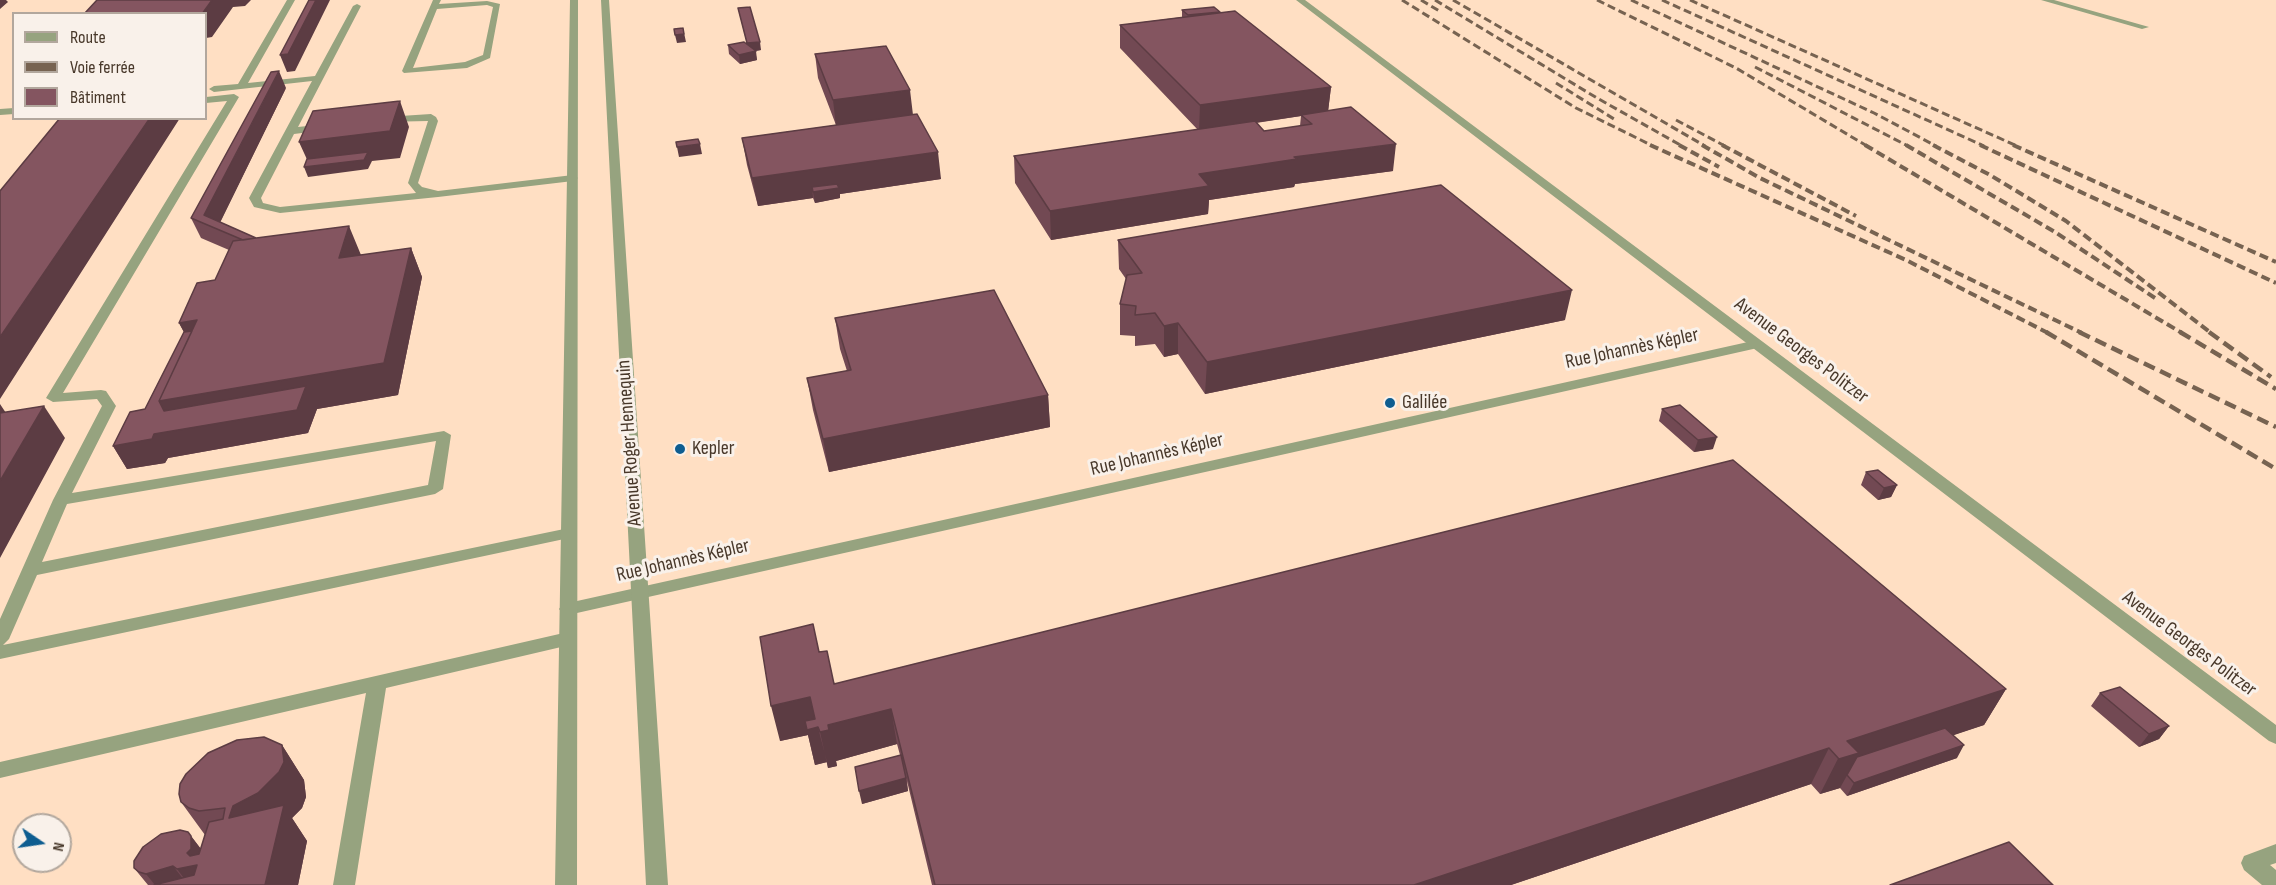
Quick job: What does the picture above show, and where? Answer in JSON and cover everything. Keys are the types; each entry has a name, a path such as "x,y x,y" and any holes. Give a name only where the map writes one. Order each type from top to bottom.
{"street":[{"path":"241,86 291,0"},
{"path":"566,885 574,0"},
{"name":"Avenue Roger Hennequin","path":"605,0 657,885"},
{"name":"Avenue Georges Politzer","path":"1300,0 2276,736"},
{"path":"2045,0 2145,27"},
{"path":"436,3 487,3 497,6 487,56 467,65 407,71 436,3"},
{"path":"357,6 255,198 258,205 280,210 573,178"},
{"path":"207,90 319,78"},
{"path":"0,639 62,500 109,406 101,394 53,398 234,97 207,100"},
{"path":"369,122 431,117 433,121 412,183 418,190 438,194"},
{"path":"290,131 335,126"},
{"name":"Rue Johannès Képler","path":"568,609 1756,344"},
{"path":"31,570 435,489 444,435 62,500"},
{"path":"0,652 569,533"},
{"path":"0,770 568,639"},
{"path":"344,885 377,683"},
{"path":"2276,853 2252,863 2276,883"}],"building":[{"path":"97,0 212,0 203,12 86,12"},
{"path":"309,0 316,0 288,54 280,55"},
{"path":"750,7 760,42 747,43 738,8"},
{"path":"1214,7 1220,12 1188,15 1182,10"},
{"path":"1235,11 1331,87 1200,105 1120,25"},
{"path":"683,28 684,34 675,35 674,29"},
{"path":"744,42 756,51 739,55 728,45"},
{"path":"886,46 910,90 833,100 815,54"},
{"path":"279,71 204,215 256,238 243,240 191,218 271,72"},
{"path":"400,101 390,131 299,142 313,111"},
{"path":"1351,107 1396,144 1294,157 1297,159 1199,174 1209,186 1050,211 1014,156 1255,121 1264,131 1312,124 1301,115"},
{"path":"917,114 938,152 752,178 742,138"},
{"path":"58,120 149,120 0,337 0,191"},
{"path":"698,139 700,144 677,147 676,142"},
{"path":"368,152 364,160 304,167 307,159"},
{"path":"837,184 839,188 813,192 812,187"},
{"path":"1441,185 1572,290 1207,362 1178,323 1164,326 1155,313 1135,315 1136,306 1120,304 1127,275 1142,273 1118,240"},
{"path":"349,226 339,258 411,248 384,363 159,401 197,320 179,323 197,283 215,280 233,241"},
{"path":"994,290 1048,395 823,439 807,378 851,370 835,318"},
{"path":"192,331 159,401 164,411 306,386 297,410 154,434 152,439 113,446 130,412 145,409 184,332"},
{"path":"1680,405 1717,437 1698,440 1662,409"},
{"path":"44,406 0,481 0,413"},
{"path":"1733,460 2006,689 1847,741 1859,753 1839,759 1829,748 1414,885 935,885 891,709 828,725 829,730 820,732 818,727 807,730 805,721 815,719 810,697 771,706 760,637 813,624 819,652 827,651 834,684"},
{"path":"1878,470 1897,485 1884,488 1866,472"},
{"path":"2120,687 2169,726 2149,734 2100,693"},
{"path":"1945,728 1964,745 1854,783 1847,775 1857,757"},
{"path":"264,737 282,745 284,762 279,772 258,793 233,806 229,818 284,805 265,885 154,885 194,875 197,865 177,869 173,866 146,874 134,868 134,861 143,847 161,834 180,830 188,832 191,836 191,849 187,853 190,856 199,854 209,822 223,819 225,808 199,811 189,808 181,802 180,784 186,774 208,753 237,740"},
{"path":"901,755 906,778 859,791 855,767"},
{"path":"2009,842 2053,885 1890,885"}],"railway":[{"path":"1402,0 1576,108 1653,146"},
{"path":"1421,0 1441,12"},
{"path":"1435,0 1597,98 1682,146"},
{"path":"1453,0 1705,146"},
{"path":"1597,0 1736,68 1867,146"},
{"path":"1631,0 1874,113 1936,146"},
{"path":"1662,0 1984,146"},
{"path":"1690,0 2017,146"},
{"path":"1755,67 1908,146"},
{"path":"1556,83 1614,119"},
{"path":"1676,120 1725,146"},
{"path":"1650,145 1906,260 2048,333"},
{"path":"1679,145 1719,167"},
{"path":"1702,145 1760,178 2082,333"},
{"path":"1722,145 1856,216"},
{"path":"1865,145 2182,333"},
{"path":"1906,145 2055,232 2155,298"},
{"path":"1933,145 1990,175 2066,221 2211,333"},
{"path":"1980,145 2276,283"},
{"path":"2013,145 2276,262"},
{"path":"2046,332 2276,469"},
{"path":"2079,332 2276,427"},
{"path":"2180,332 2276,389"},
{"path":"2209,332 2271,377"}],"place":[{"name":"Galilée","path":"1390,403"},
{"name":"Kepler","path":"680,449"}]}
